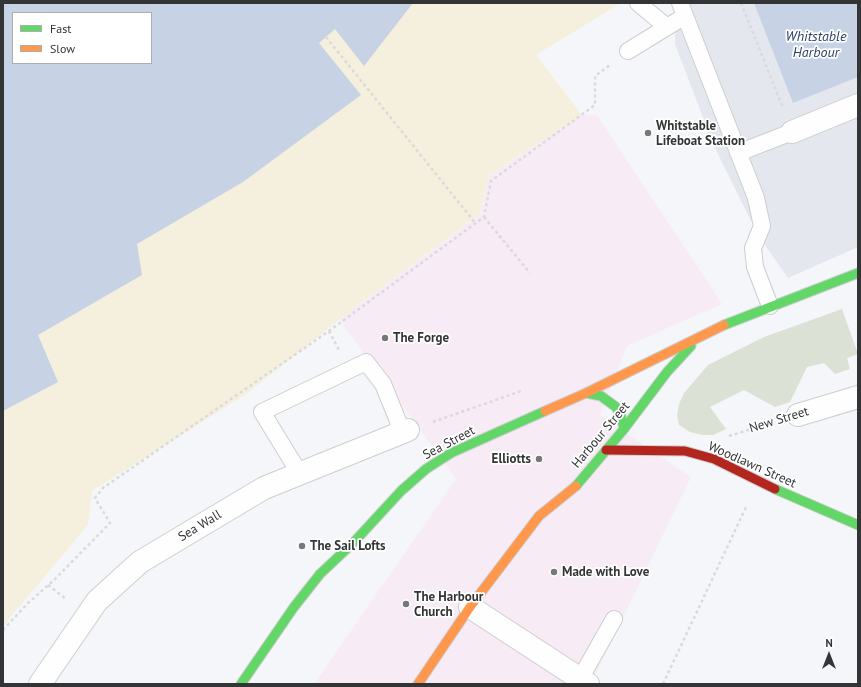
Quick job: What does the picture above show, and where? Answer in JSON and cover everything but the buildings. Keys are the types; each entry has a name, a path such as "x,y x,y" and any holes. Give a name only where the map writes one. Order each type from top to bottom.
{"main road":[{"name":"Harbour Street","path":"418,684 470,607 539,516 576,486 624,429 667,372 698,338 716,328 770,306 858,273"},
{"name":"Sea Street","path":"241,684 294,607 320,574 354,542 401,491 426,469 451,453 586,393 698,338"},
{"path":"586,393 601,396 616,407 621,416 624,429"},
{"name":"Woodlawn Street","path":"606,450 685,451 714,459 758,481 858,525"}],"street":[{"path":"792,132 858,105"},
{"name":"New Street","path":"798,415 858,397"},
{"name":"Sea Wall","path":"40,684 97,601 140,562 264,488 403,432"},
{"path":"470,607 584,681"}],"lane":[{"path":"638,3 667,27"},
{"path":"628,51 667,27 682,10 756,198 762,226 753,248 755,267 770,306"},
{"path":"738,153 792,132"},
{"path":"300,474 262,412 366,362 383,384 403,432"},
{"path":"584,681 614,619"}],"path":[{"path":"741,3 792,132"},
{"path":"326,37 476,224"},
{"path":"3,630 28,603 110,523 95,498 103,488 329,331 476,224 484,217 491,181 595,105 595,76 628,51"},
{"path":"484,217 530,273"},
{"name":"New Street","path":"714,459 723,438 798,415"},
{"path":"663,684 758,481"},
{"path":"48,585 60,594"}],"shaded area":[{"path":"676,3 858,3 858,247 788,278 758,235 714,146 675,44"},
{"path":"582,115 597,115 722,304 627,346 600,415 691,477 591,684 314,684 456,479 339,319 480,214 489,175"},
{"path":"842,309 858,354 847,358 850,369 835,374 824,363 807,367 790,402 775,407 744,390 710,407 726,429 713,435 703,435 690,432 679,425 677,416 679,404 684,393 708,365 764,337"}],"sand":[{"path":"257,3 621,3 536,55 582,115 489,175 480,214 359,304 245,395 92,491 88,525 3,626 3,285"}],"water":[{"path":"3,3 413,3 364,66 335,29 319,43 361,95 243,182 137,244 142,275 38,335 58,382 3,411"},
{"name":"Whitstable Harbour","path":"754,3 858,3 858,77 793,103"}],"traffic: fast":[{"path":"724,325 858,273"},
{"path":"576,486 624,429 667,372 691,346"},
{"path":"586,393 601,396 616,407 621,416 624,429"},
{"path":"241,684 294,607 320,574 354,542 401,491 426,469 451,453 545,411"},
{"path":"775,489 858,525"}],"traffic: slow":[{"path":"545,411 586,393 724,325"},
{"path":"418,684 470,607 539,516 576,486"}],"traffic: jam":[{"path":"606,450 685,451 714,459 775,489"}],"place":[{"name":"Whitstable Lifeboat Station","path":"648,133"},
{"name":"The Forge","path":"385,338"},
{"name":"Elliotts","path":"539,459"},
{"name":"The Sail Lofts","path":"302,546"},
{"name":"Made with Love","path":"554,572"},
{"name":"The Harbour Church","path":"406,604"}]}
